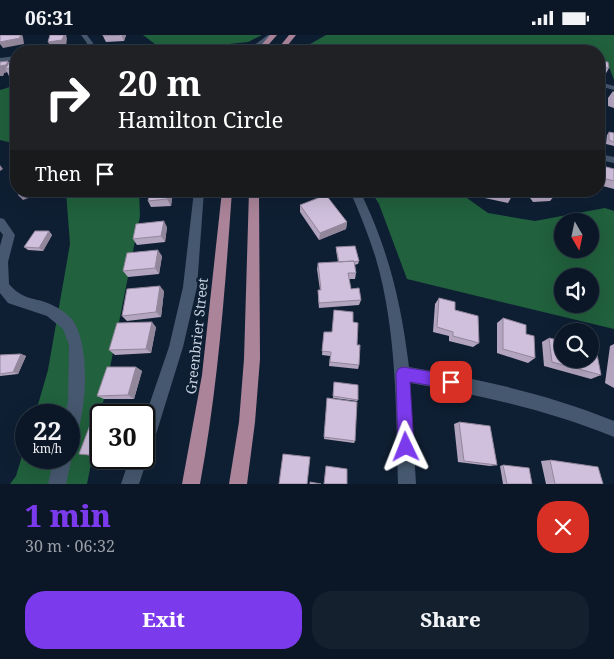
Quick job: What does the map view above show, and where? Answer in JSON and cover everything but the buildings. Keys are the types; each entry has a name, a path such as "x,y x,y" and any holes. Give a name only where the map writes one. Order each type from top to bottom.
{"main road":[{"path":"265,45 274,35"},
{"path":"284,45 293,35"},
{"name":"Greenbrier Street","path":"191,484 203,429 213,346 226,197"},
{"path":"238,484 247,422 252,359 254,197"}],"street":[{"path":"258,45 274,35"},
{"path":"155,411 176,347 190,287 198,197"},
{"path":"358,197 374,229 390,284 403,374 407,484"},
{"path":"0,222 9,235 2,262 2,286 13,299 51,311 68,325 76,345 75,404"},
{"path":"403,374 484,388 585,417 614,429"},
{"path":"57,484 60,469"},
{"path":"130,484 135,469"}],"green space":[{"path":"143,35 262,35 248,42 219,45 155,44"},
{"path":"326,35 614,35 614,80 609,67 605,65 605,45 308,45"},
{"path":"10,87 10,142 0,140 0,90"},
{"path":"66,197 139,197 140,216 103,404 90,404 90,469 87,484 10,484 18,469 80,469 80,404 38,404 48,370 70,244"},
{"path":"375,197 465,197 488,213 535,221 554,217 554,258 599,258 599,213 578,213 605,208 614,211 614,329 599,325 599,323 589,323 407,279"}],"route":[{"path":"406,447 403,374 451,382"}]}
